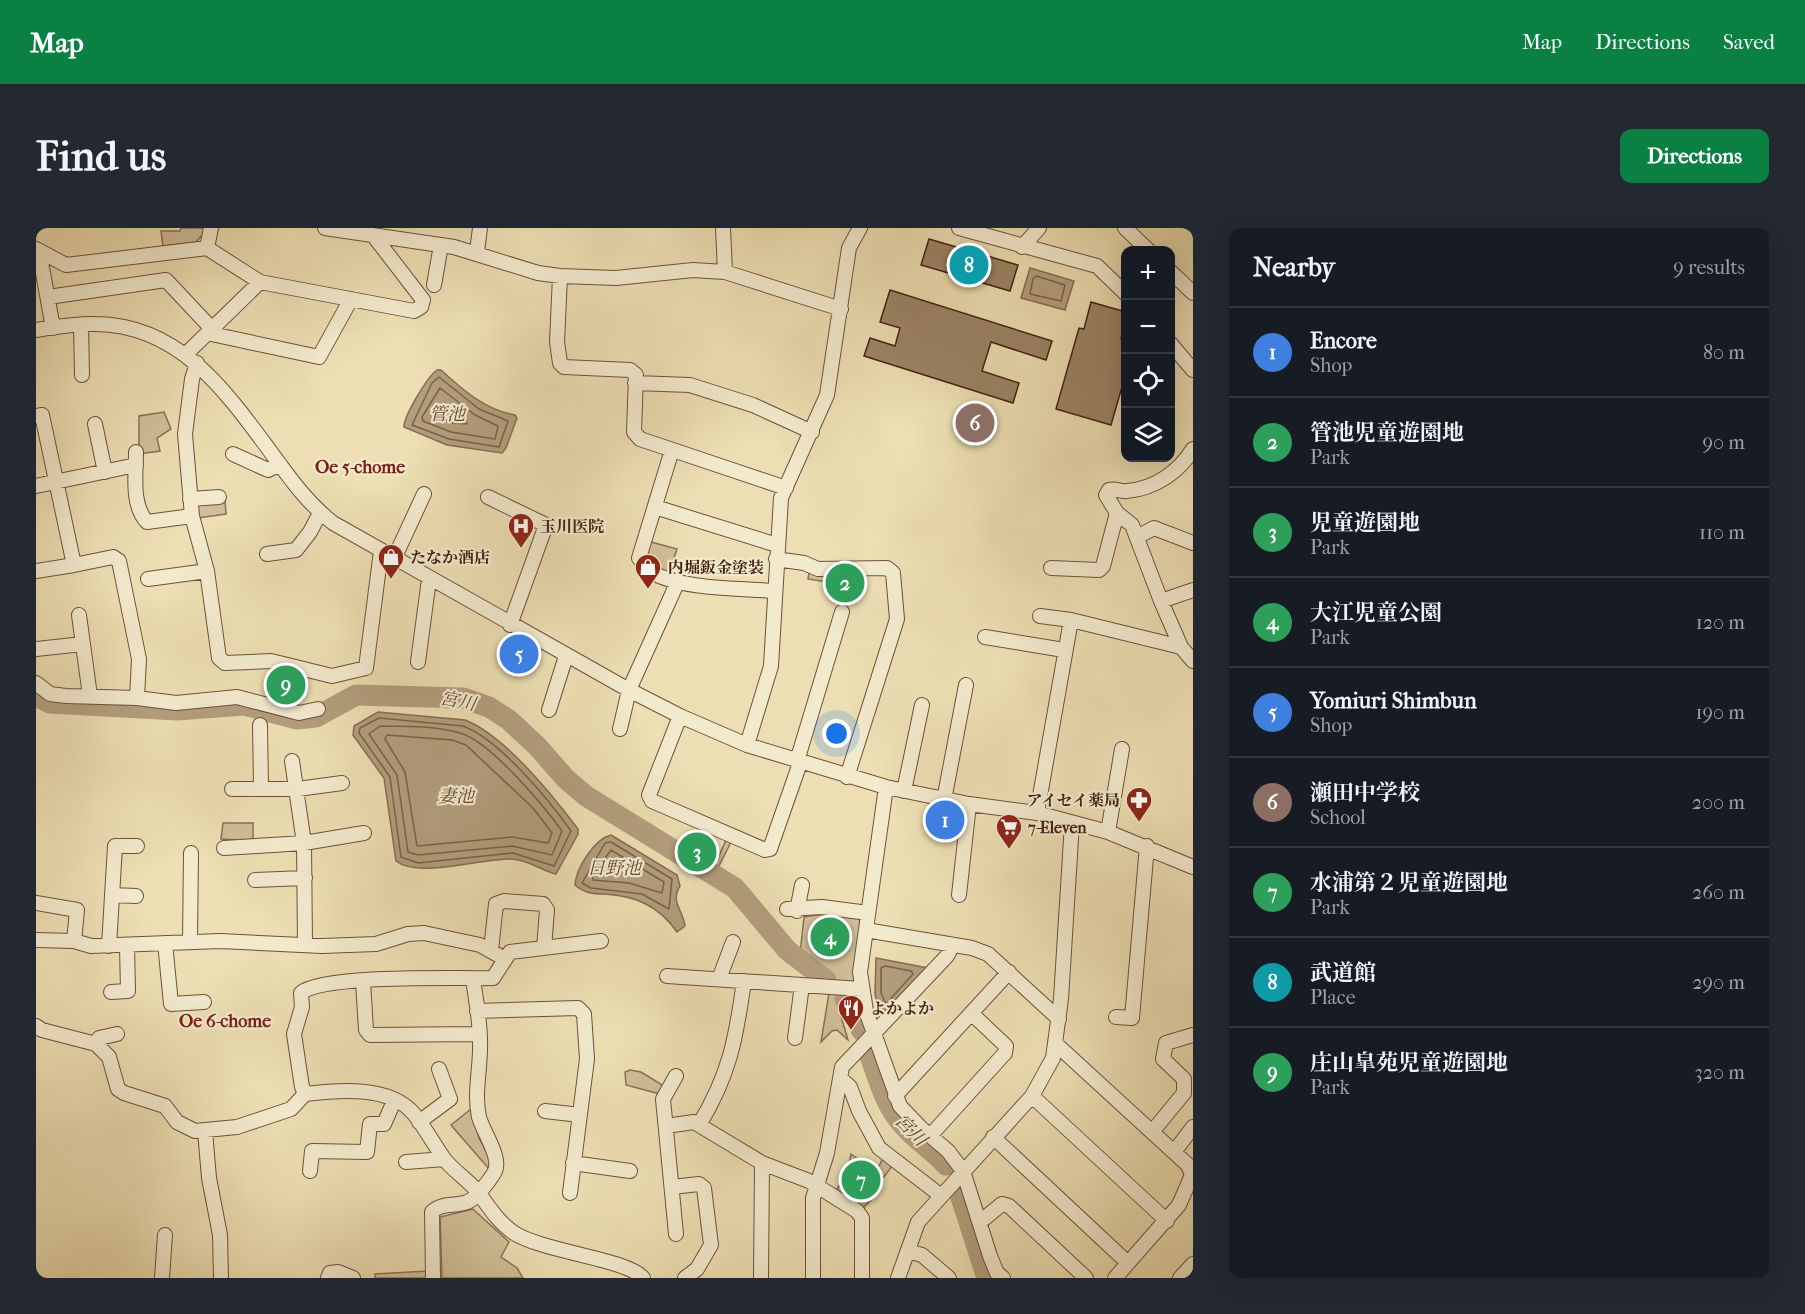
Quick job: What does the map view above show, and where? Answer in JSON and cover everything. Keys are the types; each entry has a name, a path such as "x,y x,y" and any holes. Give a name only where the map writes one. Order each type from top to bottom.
{"street":[{"path":"207,248 211,228"},
{"path":"325,228 477,252 538,273 560,276 616,278 693,270 724,272 842,309"},
{"path":"477,252 480,228"},
{"path":"723,228 724,272"},
{"path":"960,228 1097,266 1121,290"},
{"path":"1022,247 1039,228"},
{"path":"1125,228 1144,246"},
{"path":"747,745 771,666 780,507 786,488 827,395 842,309 849,248 857,229"},
{"path":"37,250 66,265 207,248 260,282 414,311 421,307 423,300 373,235"},
{"path":"434,285 441,245"},
{"path":"37,250 54,328"},
{"path":"560,276 560,363 564,368 630,370 636,375 634,432 640,439 786,488"},
{"path":"1175,276 1193,293"},
{"path":"48,297 166,280 210,331 319,357 351,299"},
{"path":"260,282 210,331 192,358 192,379 184,434 192,516 207,571 219,658 225,663 271,661 332,676 366,668 381,551"},
{"path":"81,325 82,375"},
{"path":"36,330 81,325 127,328 162,339 192,358 238,408 320,513 393,560 680,716 747,745 848,777 944,800 1037,813 1108,832 1191,863"},
{"path":"1175,349 1193,370"},
{"path":"635,383 690,385 753,405 812,432"},
{"path":"36,416 42,415 74,565"},
{"path":"95,424 105,471"},
{"path":"1193,449 1177,470 1166,478 1134,490 1109,489 1106,495 1117,513 1125,517 1137,537 1181,646 1193,661"},
{"path":"672,450 639,558 650,572 678,581 702,586 775,591"},
{"path":"233,453 268,470 280,464"},
{"path":"36,486 105,471 136,459 136,496 142,517 147,522 192,516"},
{"path":"393,560 424,494"},
{"path":"190,499 219,497"},
{"path":"488,497 546,525 510,625"},
{"path":"655,507 777,544"},
{"path":"267,554 296,550 310,532 320,513"},
{"path":"1052,568 1099,570 1103,566 1117,513"},
{"path":"1137,537 1154,528 1193,543"},
{"path":"36,571 113,557 119,561 139,659 137,698"},
{"path":"776,559 804,563 818,569 887,568 893,573 897,619 848,777"},
{"path":"148,579 207,571"},
{"path":"418,662 429,579"},
{"path":"620,729 629,690 678,581"},
{"path":"1161,601 1193,591"},
{"path":"680,716 649,795 652,801 765,850 770,849 842,612"},
{"path":"79,615 90,696"},
{"path":"1040,616 1071,620 1181,646"},
{"path":"1037,813 1071,620"},
{"path":"985,638 1064,650"},
{"path":"36,650 83,644"},
{"path":"549,710 566,656"},
{"path":"36,683 50,694 137,698 176,703 237,697 298,713 318,709"},
{"path":"944,800 966,685"},
{"path":"904,791 922,705"},
{"path":"260,725 261,788"},
{"path":"1108,832 1122,749"},
{"path":"292,761 298,789 304,843 305,944"},
{"path":"232,789 298,789 342,783"},
{"path":"886,787 868,913 861,989 874,1036 895,1096 900,1106 948,1151 963,1171 990,1256 997,1273 1003,1278"},
{"path":"959,895 969,804"},
{"path":"898,1278 918,1222 940,1195 1032,1096 1048,1071 1057,1045 1072,823"},
{"path":"224,848 304,843 364,832"},
{"path":"109,946 115,846 137,846"},
{"path":"1116,1017 1132,1018 1147,846"},
{"path":"190,941 191,853"},
{"path":"255,880 305,878"},
{"path":"802,885 792,910 822,908 868,913"},
{"path":"112,895 136,896"},
{"path":"491,950 496,904 504,900 543,904 547,910 544,948"},
{"path":"36,903 77,910 74,941"},
{"path":"866,930 953,945 988,954 1059,1019"},
{"path":"36,940 74,941 91,946 127,946 190,941 322,946 376,944 408,934 424,933 463,940 491,950 505,959"},
{"path":"305,1094 294,1034 302,1007 301,993 308,987 363,981 493,978 510,952 601,941"},
{"path":"719,979 733,942"},
{"path":"165,943 171,1004 204,1002"},
{"path":"813,1278 813,1198 827,1153 840,1078 846,1061 874,1036 947,956 953,945"},
{"path":"111,992 128,991 127,946"},
{"path":"895,1096 1009,972"},
{"path":"667,976 861,989"},
{"path":"433,1278 432,1212 438,1206 467,1202 479,1194 484,1183 496,1171 496,1159 487,1140 476,1104 479,1034 473,979"},
{"path":"363,981 366,1030 370,1035 479,1034"},
{"path":"699,1125 718,1093 726,1072 736,1039 744,981"},
{"path":"795,1038 802,985"},
{"path":"477,1011 578,1008 584,1014 587,1059 570,1193"},
{"path":"930,1136 1005,1053 1006,1046 971,1013"},
{"path":"36,1026 42,1030 96,1044 109,1057 118,1089 165,1106 185,1128 205,1131 237,1127 291,1109 305,1094 352,1089 394,1101 412,1112 444,1158 479,1194 499,1221 515,1233 558,1250 630,1268 643,1278"},
{"path":"96,1044 99,1038 117,1034"},
{"path":"1152,1132 1184,1093 1184,1079 1163,1059 1166,1043 1193,1035"},
{"path":"1057,1045 1188,1165 1192,1175 1179,1205 1115,1278"},
{"path":"419,1122 450,1099 439,1069"},
{"path":"676,1076 663,1099 676,1234"},
{"path":"840,1078 850,1087 859,1111 879,1148 940,1195"},
{"path":"1032,1096 1167,1221"},
{"path":"310,1172 312,1151 367,1152 370,1124 384,1124 394,1101"},
{"path":"545,1111 580,1115"},
{"path":"666,1126 694,1122 762,1163 817,1186 857,1211 862,1218 862,1278"},
{"path":"1174,1152 1193,1127"},
{"path":"205,1131 209,1178 220,1235 221,1278"},
{"path":"993,1137 1128,1263"},
{"path":"406,1162 444,1158"},
{"path":"573,1163 630,1171"},
{"path":"761,1278 762,1163"},
{"path":"672,1187 699,1184 704,1188 711,1245 697,1269 685,1278"},
{"path":"980,1221 1002,1204 1009,1206 1086,1278"},
{"path":"162,1278 165,1235"},
{"path":"908,1251 922,1255 949,1278"},
{"path":"1180,1278 1193,1264"},
{"path":"328,1278 330,1273 338,1272 353,1278"}],"shaded area":[{"path":"181,228 205,228 205,232 196,242 163,246 161,231 180,231"},
{"path":"164,412 171,429 157,438 160,451 139,454 139,416"},
{"path":"225,500 226,514 198,518 196,503"},
{"path":"651,542 677,549 669,572 661,570 646,552"},
{"path":"809,573 857,573 857,587 808,579"},
{"path":"285,669 295,672 286,708 275,701"},
{"path":"223,823 253,823 253,841 221,839"},
{"path":"727,838 732,840 716,872 688,857 693,846 718,858"},
{"path":"824,914 856,916 860,921 856,982 832,981 800,954 804,917"},
{"path":"829,993 837,993 847,1007 840,1013 848,1040 837,1030 832,1031 821,1042"},
{"path":"630,1070 641,1072 664,1086 660,1094 626,1085 625,1072"},
{"path":"471,1109 479,1138 491,1160 489,1169 451,1125"},
{"path":"851,1154 876,1172 883,1158 893,1165 876,1187 881,1190 863,1208 835,1192 847,1174"},
{"path":"473,1209 509,1242 501,1257 517,1268 523,1278 442,1278 440,1217"},
{"path":"428,1271 428,1278 375,1278 375,1274"}],"water":[{"path":"1030,268 1074,281 1065,310 1021,298"},
{"name":"管池","path":"437,370 441,370 484,404 515,415 517,418 502,453 447,445 404,427 417,397"},
{"name":"妻池","path":"378,712 465,720 496,739 511,752 542,784 578,829 578,834 556,874 524,861 512,859 435,868 406,866 396,861 384,778 353,735 354,726"},
{"name":"日野池","path":"611,835 677,875 680,886 676,897 685,926 677,932 663,915 646,904 627,897 589,892 575,885 579,871 592,848"},
{"path":"876,958 928,968 881,1019 875,994"}],"building":[{"path":"929,239 1018,265 1010,291 921,265"},
{"path":"890,290 1052,341 1046,360 991,342 982,371 1019,383 1013,403 864,356 870,338 895,346 900,328 880,322"},
{"path":"1091,302 1121,311 1121,390 1111,425 1056,409 1079,328 1084,329"}],"waterway":[{"name":"宮川","path":"36,696 50,703 177,710 244,705 297,719 316,717 356,695 463,698 489,707 509,720 537,746 566,779 586,796 735,888 787,950 826,980"},
{"name":"宮川","path":"845,999 862,1031"},
{"name":"宮川","path":"870,1056 883,1092 896,1117 946,1165"},
{"name":"宮川","path":"958,1188 987,1278"}],"place":[{"name":"武道館","path":"969,265"},
{"name":"瀬田中学校","path":"975,423"},
{"name":"玉川医院","path":"521,549"},
{"name":"たなか酒店","path":"391,580"},
{"name":"管池児童遊園地","path":"845,583"},
{"name":"内堀鈑金塗装","path":"648,590"},
{"name":"Yomiuri Shimbun","path":"519,654"},
{"name":"庄山皐苑児童遊園地","path":"286,685"},
{"name":"Encore","path":"945,820"},
{"name":"アイセイ薬局","path":"1139,823"},
{"name":"7-Eleven","path":"1009,850"},
{"name":"児童遊園地","path":"697,852"},
{"name":"大江児童公園","path":"830,937"},
{"name":"よかよか","path":"851,1031"},
{"name":"水浦第２児童遊園地","path":"861,1180"}],"district":[{"name":"Oe 5-chome","path":"360,467"},
{"name":"Oe 6-chome","path":"225,1021"}]}
